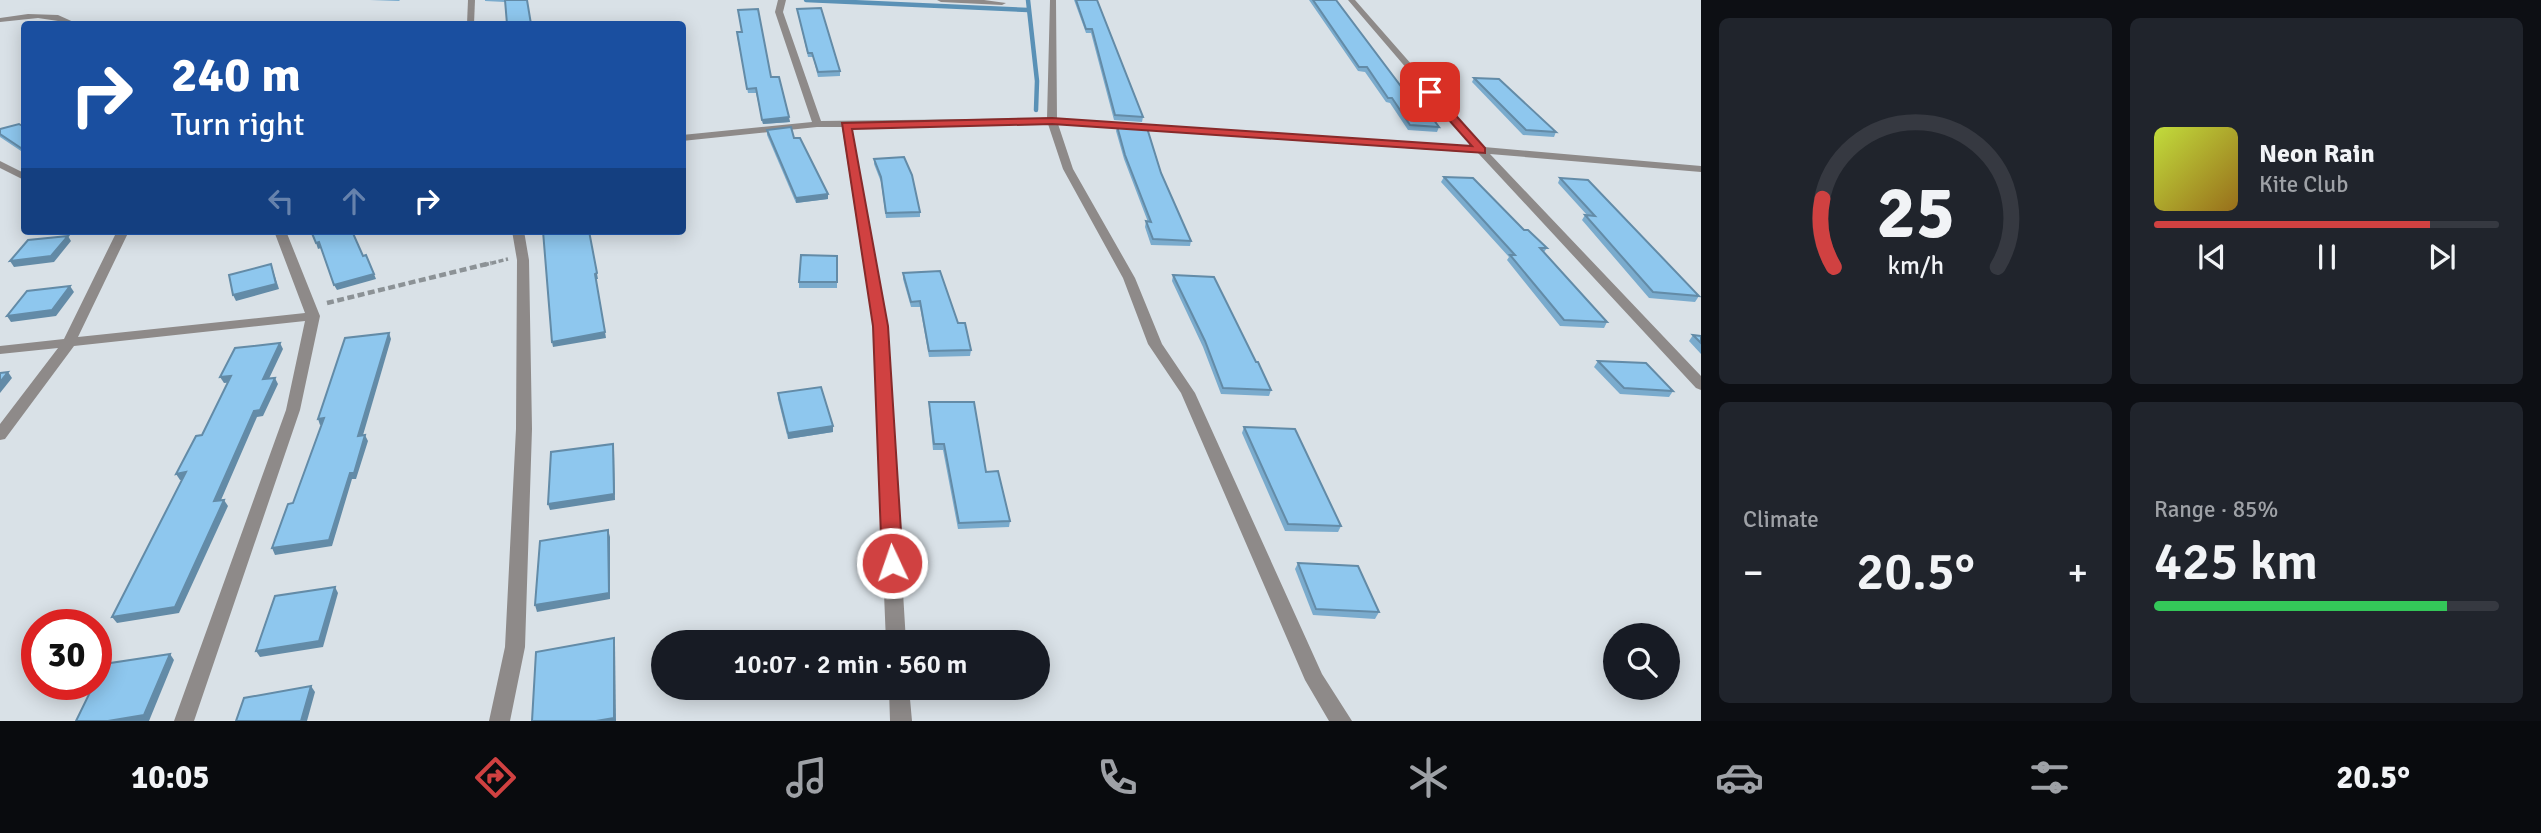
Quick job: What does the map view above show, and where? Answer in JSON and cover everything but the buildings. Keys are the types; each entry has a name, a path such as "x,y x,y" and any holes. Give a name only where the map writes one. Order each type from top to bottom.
{"street":[{"path":"471,0 471,21"},
{"path":"782,0 779,12 817,124"},
{"path":"940,0 1002,3"},
{"path":"1054,0 1052,121 1068,169 1129,278 1154,344 1188,393 1315,680 1341,721"},
{"path":"1351,0 1481,150 1701,385"},
{"path":"0,20 24,16 70,21"},
{"path":"686,138 817,124 1052,121 1481,150 1701,169"},
{"path":"846,125 880,326 895,630"},
{"path":"0,164 21,175"},
{"path":"0,435 69,342 121,235"},
{"path":"184,721 293,410 311,312 282,235"},
{"path":"499,721 515,647 524,429 523,255 519,235"},
{"path":"0,349 311,312"},
{"path":"900,700 901,721"}],"path":[{"path":"311,312 523,255"}],"waterway":[{"path":"806,0 1028,10"},
{"path":"1028,0 1037,81 1036,110"}],"route":[{"path":"892,563 880,326 846,125 1052,121 1481,150 1430,92"}]}
